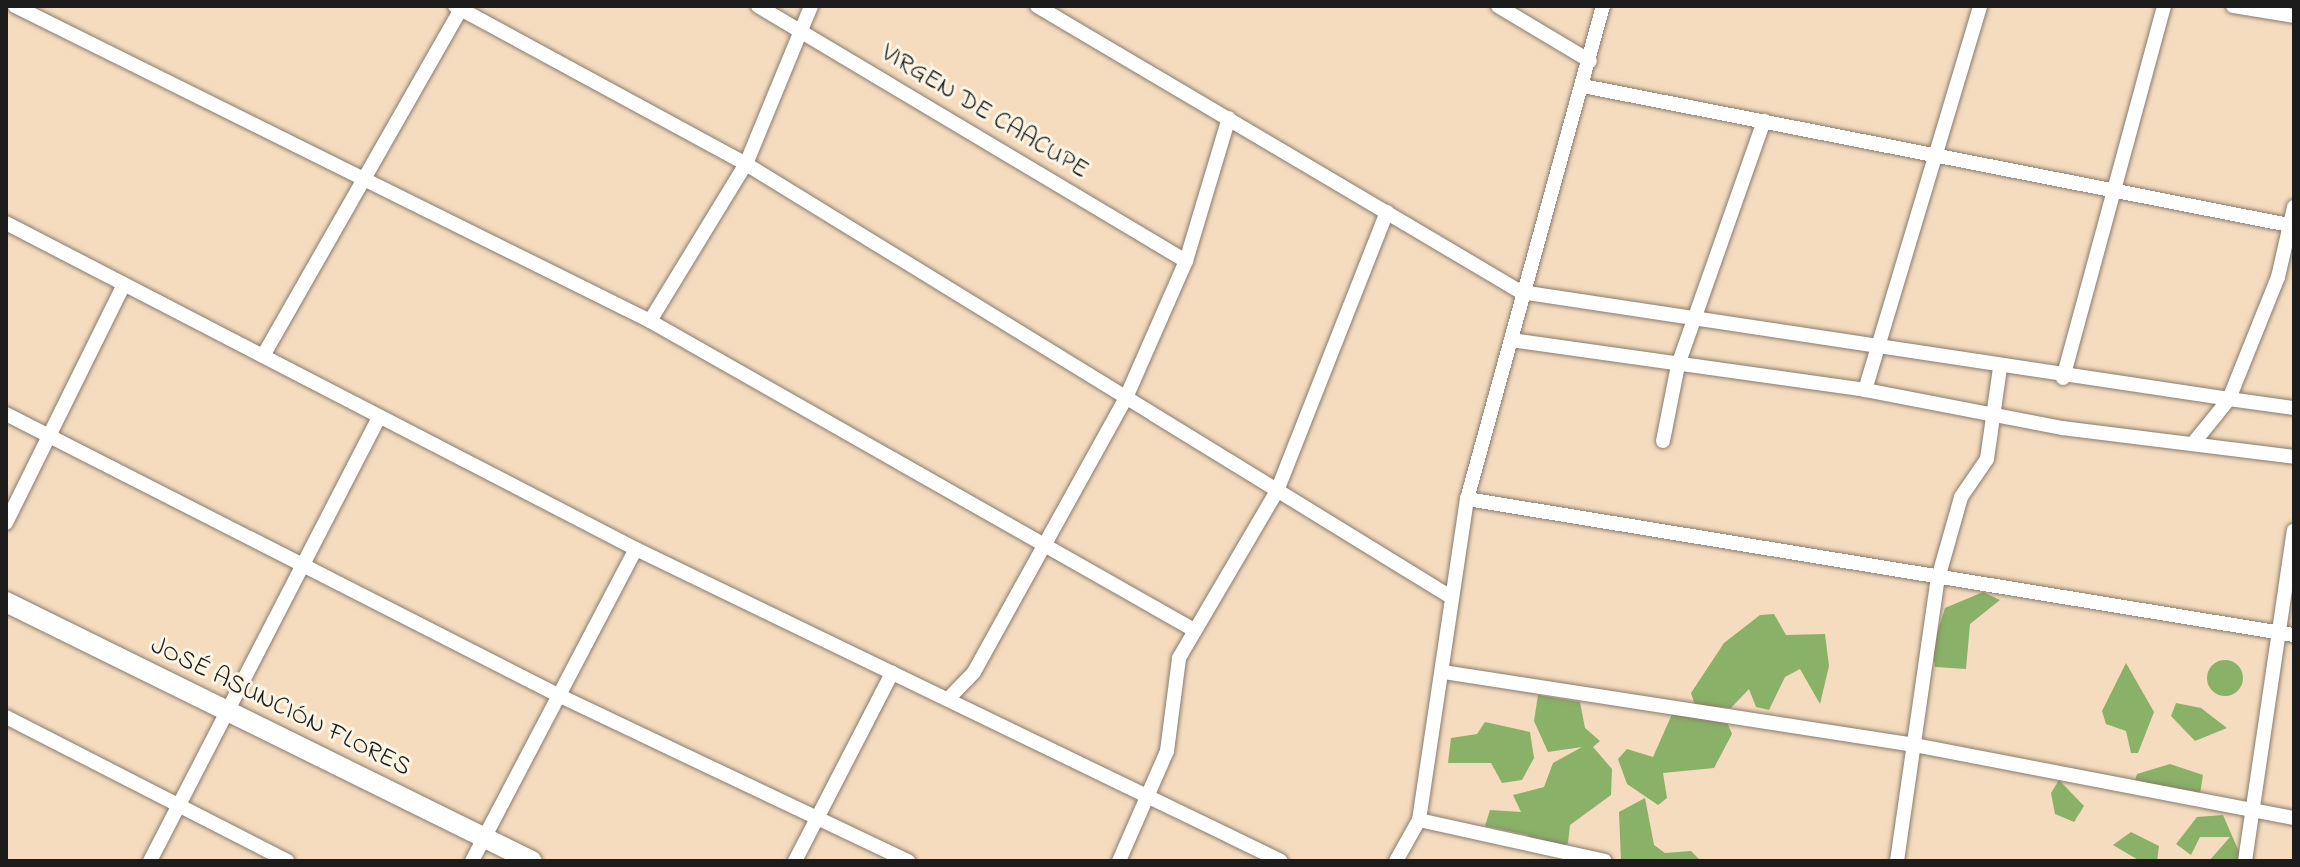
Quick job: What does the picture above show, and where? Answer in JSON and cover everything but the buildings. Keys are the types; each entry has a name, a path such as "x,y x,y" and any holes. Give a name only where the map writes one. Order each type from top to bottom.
{"street":[{"path":"15,6 362,183 650,321 1039,545 1194,630"},
{"name":"VIRGEN DE CAACUPE","path":"758,6 1186,261"},
{"path":"650,321 746,164 803,32 811,6"},
{"path":"1037,6 1521,292 2063,378 2294,408"},
{"path":"1498,6 1590,61"},
{"path":"1396,861 1419,820 1467,499 1511,340 1521,292 1583,86 1603,6"},
{"path":"1865,390 1939,156 1980,6"},
{"path":"2063,378 2164,6"},
{"path":"2233,6 2294,16"},
{"path":"263,356 459,7 746,164 1125,400 1451,597"},
{"path":"1583,86 2292,226"},
{"path":"951,696 974,672 1039,545 1125,400 1186,261 1229,118"},
{"path":"1663,441 1678,365 1764,121"},
{"path":"2195,441 2229,399 2278,277 2294,207"},
{"path":"1119,861 1150,796 1167,751 1179,658 1277,491 1387,212"},
{"path":"6,223 636,549 892,673 951,696 1281,861"},
{"path":"6,523 123,286"},
{"path":"1511,340 1865,390 1994,418 2195,441 2294,457"},
{"path":"1897,861 1909,744 1937,582 1961,497 1987,459 2000,368"},
{"path":"6,414 556,694 908,861"},
{"path":"150,861 223,709 379,417"},
{"path":"1467,499 1937,582 2288,634"},
{"path":"2245,861 2288,634 2294,531"},
{"path":"472,861 486,839 556,694 636,549"},
{"name":"JOSÉ ASUNCIÓN FLORES","path":"6,602 532,861"},
{"path":"1443,672 1909,744 2294,818"},
{"path":"795,861 815,815 892,673"},
{"path":"6,717 176,807 287,861"},
{"path":"1419,820 1605,861"}],"green space":[{"path":"1983,592 2000,600 1970,624 1966,669 1935,667 1932,650 1945,608"},
{"path":"1774,614 1786,635 1825,634 1829,666 1820,704 1800,669 1785,677 1769,710 1756,707 1749,689 1731,708 1695,705 1691,693 1724,643 1760,615"},
{"path":"2225,660 2238,665 2243,678 2238,691 2225,696 2212,691 2207,678 2212,665"},
{"path":"2126,663 2154,712 2138,753 2131,753 2126,731 2106,724 2102,711"},
{"path":"1538,695 1580,702 1585,728 1600,741 1593,747 1612,769 1611,795 1570,825 1568,843 1556,857 1527,835 1485,826 1490,810 1521,812 1513,795 1544,787 1553,763 1582,747 1548,752 1534,721"},
{"path":"2176,703 2201,708 2227,728 2195,741 2171,716"},
{"path":"1673,712 1727,722 1732,734 1714,768 1663,773 1667,798 1658,805 1627,784 1618,759 1627,749 1653,757"},
{"path":"1485,722 1530,732 1534,758 1522,780 1502,783 1491,763 1448,763 1451,738 1477,734"},
{"path":"2170,764 2203,775 2200,794 2133,786 2137,774"},
{"path":"2059,780 2084,806 2074,822 2055,814 2051,793"},
{"path":"1645,798 1654,845 1665,853 1691,851 1701,861 1621,861 1619,812"},
{"path":"2223,815 2243,861 2209,861 2230,837 2200,837 2191,855 2176,844 2197,817"},
{"path":"2131,832 2159,846 2157,861 2140,861 2113,845"}]}
